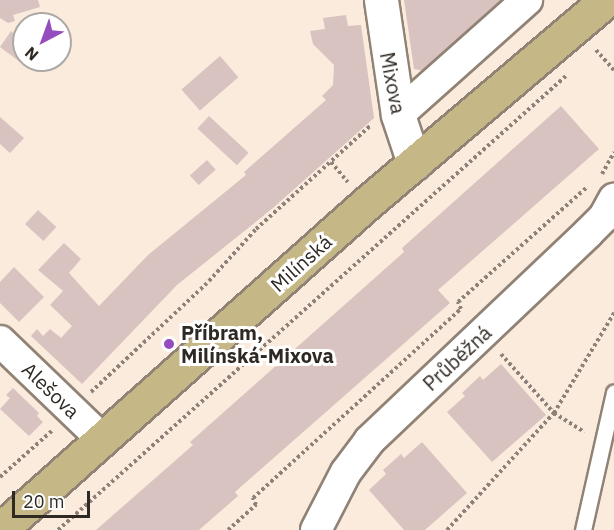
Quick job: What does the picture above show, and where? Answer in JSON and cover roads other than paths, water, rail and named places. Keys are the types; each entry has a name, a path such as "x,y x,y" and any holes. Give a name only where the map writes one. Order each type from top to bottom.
{"main road":[{"name":"Milínská","path":"0,530 414,163 606,0"}],"street":[{"name":"Mixova","path":"381,0 388,117 414,163"},
{"path":"388,117 527,0"},
{"name":"Průběžná","path":"316,530 346,472 369,441 604,217 602,185"},
{"name":"Alešova","path":"0,341 102,439"}],"lane":[{"path":"583,530 614,392"}],"place":[{"name":"Příbram, Milínská-Mixova","path":"169,344"}]}
